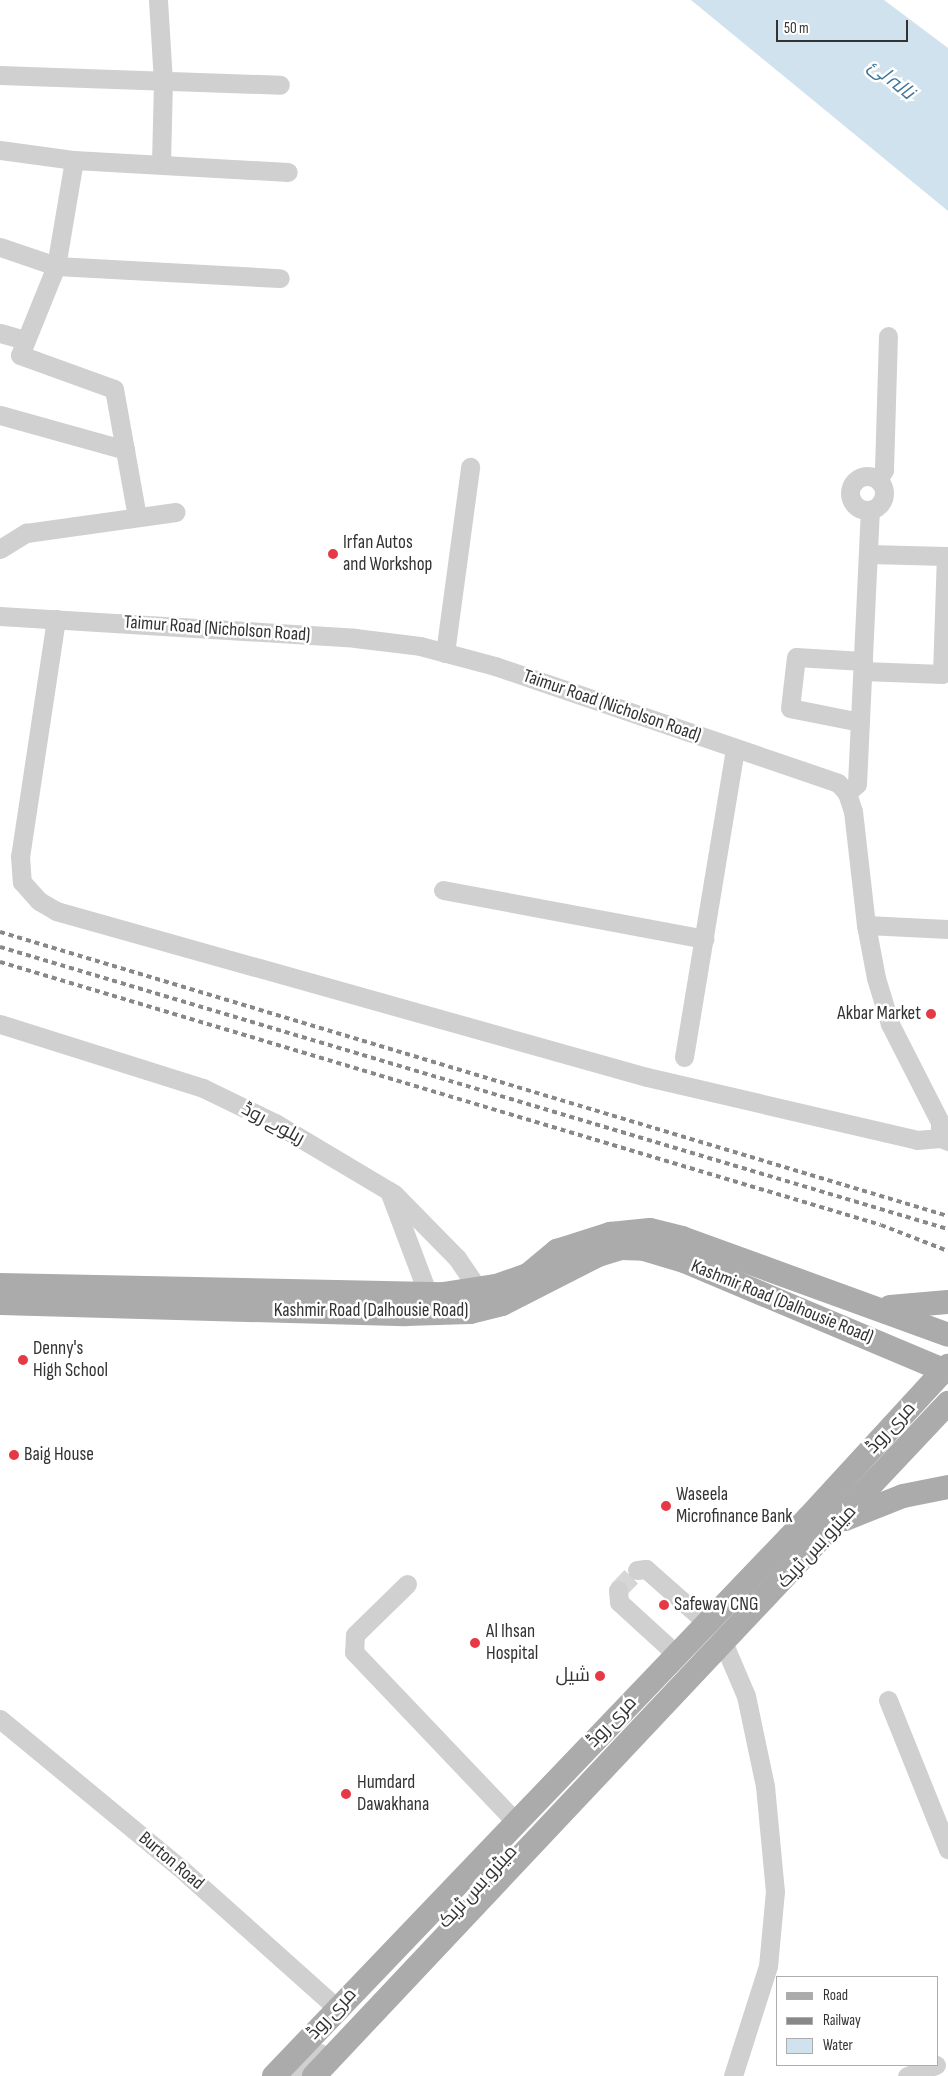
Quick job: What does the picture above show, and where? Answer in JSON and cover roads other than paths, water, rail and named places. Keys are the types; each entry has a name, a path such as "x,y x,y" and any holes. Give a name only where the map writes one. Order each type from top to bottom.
{"main road":[{"name":"Kashmir Road (Dalhousie Road)","path":"485,1300 528,1275 557,1251 610,1234 650,1230 682,1238 861,1305 948,1335"},
{"name":"Kashmir Road (Dalhousie Road)","path":"0,1302 428,1304 485,1300 598,1255 621,1248 644,1249 684,1262 947,1368"},
{"name":"Kashmir Road (Dalhousie Road)","path":"0,1285 428,1304"},
{"path":"861,1305 919,1306 948,1302"},
{"name":"مری روڈ","path":"274,2076 337,2008 677,1655 947,1368"},
{"name":"مری روڈ","path":"314,2076 948,1405"},
{"path":"836,1523 903,1496 948,1487"},
{"path":"310,2037 331,2058"}],"street":[{"path":"158,0 163,81 161,164"},
{"path":"0,76 280,86"},
{"path":"0,150 74,160 288,172"},
{"path":"74,160 56,266 20,355 114,389 137,517"},
{"path":"0,247 56,266 280,278"},
{"path":"878,480 884,470 888,336"},
{"path":"0,415 125,450"},
{"path":"445,652 470,467"},
{"path":"869,476 878,480 884,488 884,498 879,506 870,510 860,509 853,503 850,494 852,484 860,478 869,476"},
{"path":"56,620 20,856 22,882 39,901 56,911 647,1077 917,1140 944,1139 940,1122 890,1024 876,978 866,925 860,846 847,793 857,784 870,510"},
{"path":"0,549 26,533 176,512"},
{"path":"860,722 790,708 796,657 942,674 946,556 869,554"},
{"name":"Taimur Road (Nicholson Road)","path":"0,616 355,638 445,652 495,666 838,783 847,793"},
{"path":"684,1057 735,748"},
{"path":"443,890 704,939"},
{"path":"866,925 948,929"},
{"name":"ریلوے روڈ","path":"0,1024 203,1088 275,1123 389,1192 423,1220 457,1258 485,1300"},
{"path":"389,1192 428,1304"},
{"name":"میٹرو بس ٹریک","path":"299,2076 656,1699 675,1660 947,1368"},
{"name":"میٹرو بس ٹریک","path":"656,1699 696,1678 948,1405"},
{"path":"637,1570 646,1569 707,1623"},
{"path":"407,1584 355,1635 354,1652 516,1822"},
{"path":"618,1590 619,1602 677,1655"},
{"path":"723,1642 746,1696 752,1723 765,1786 775,1891 768,1966 733,2076"},
{"path":"888,1700 948,1849"},
{"name":"Burton Road","path":"0,1720 178,1866 337,2008"},
{"path":"907,2076 933,2066"}],"water":[{"name":"نالہ لئ","path":"691,0 884,0 948,48 948,211"}],"tunnel":[{"path":"618,1590 637,1570"}],"railway":[{"path":"0,932 948,1216"},
{"path":"0,947 948,1229"},
{"path":"0,962 881,1225 948,1251"}],"place":[{"name":"Irfan Autos and Workshop","path":"333,554"},
{"name":"Akbar Market","path":"931,1014"},
{"name":"Denny's High School","path":"23,1360"},
{"name":"Baig House","path":"14,1455"},
{"name":"Waseela Microfinance Bank","path":"666,1506"},
{"name":"Safeway CNG","path":"664,1605"},
{"name":"Al Ihsan Hospital","path":"475,1643"},
{"name":"شیل","path":"600,1676"},
{"name":"Humdard Dawakhana","path":"346,1794"}]}
